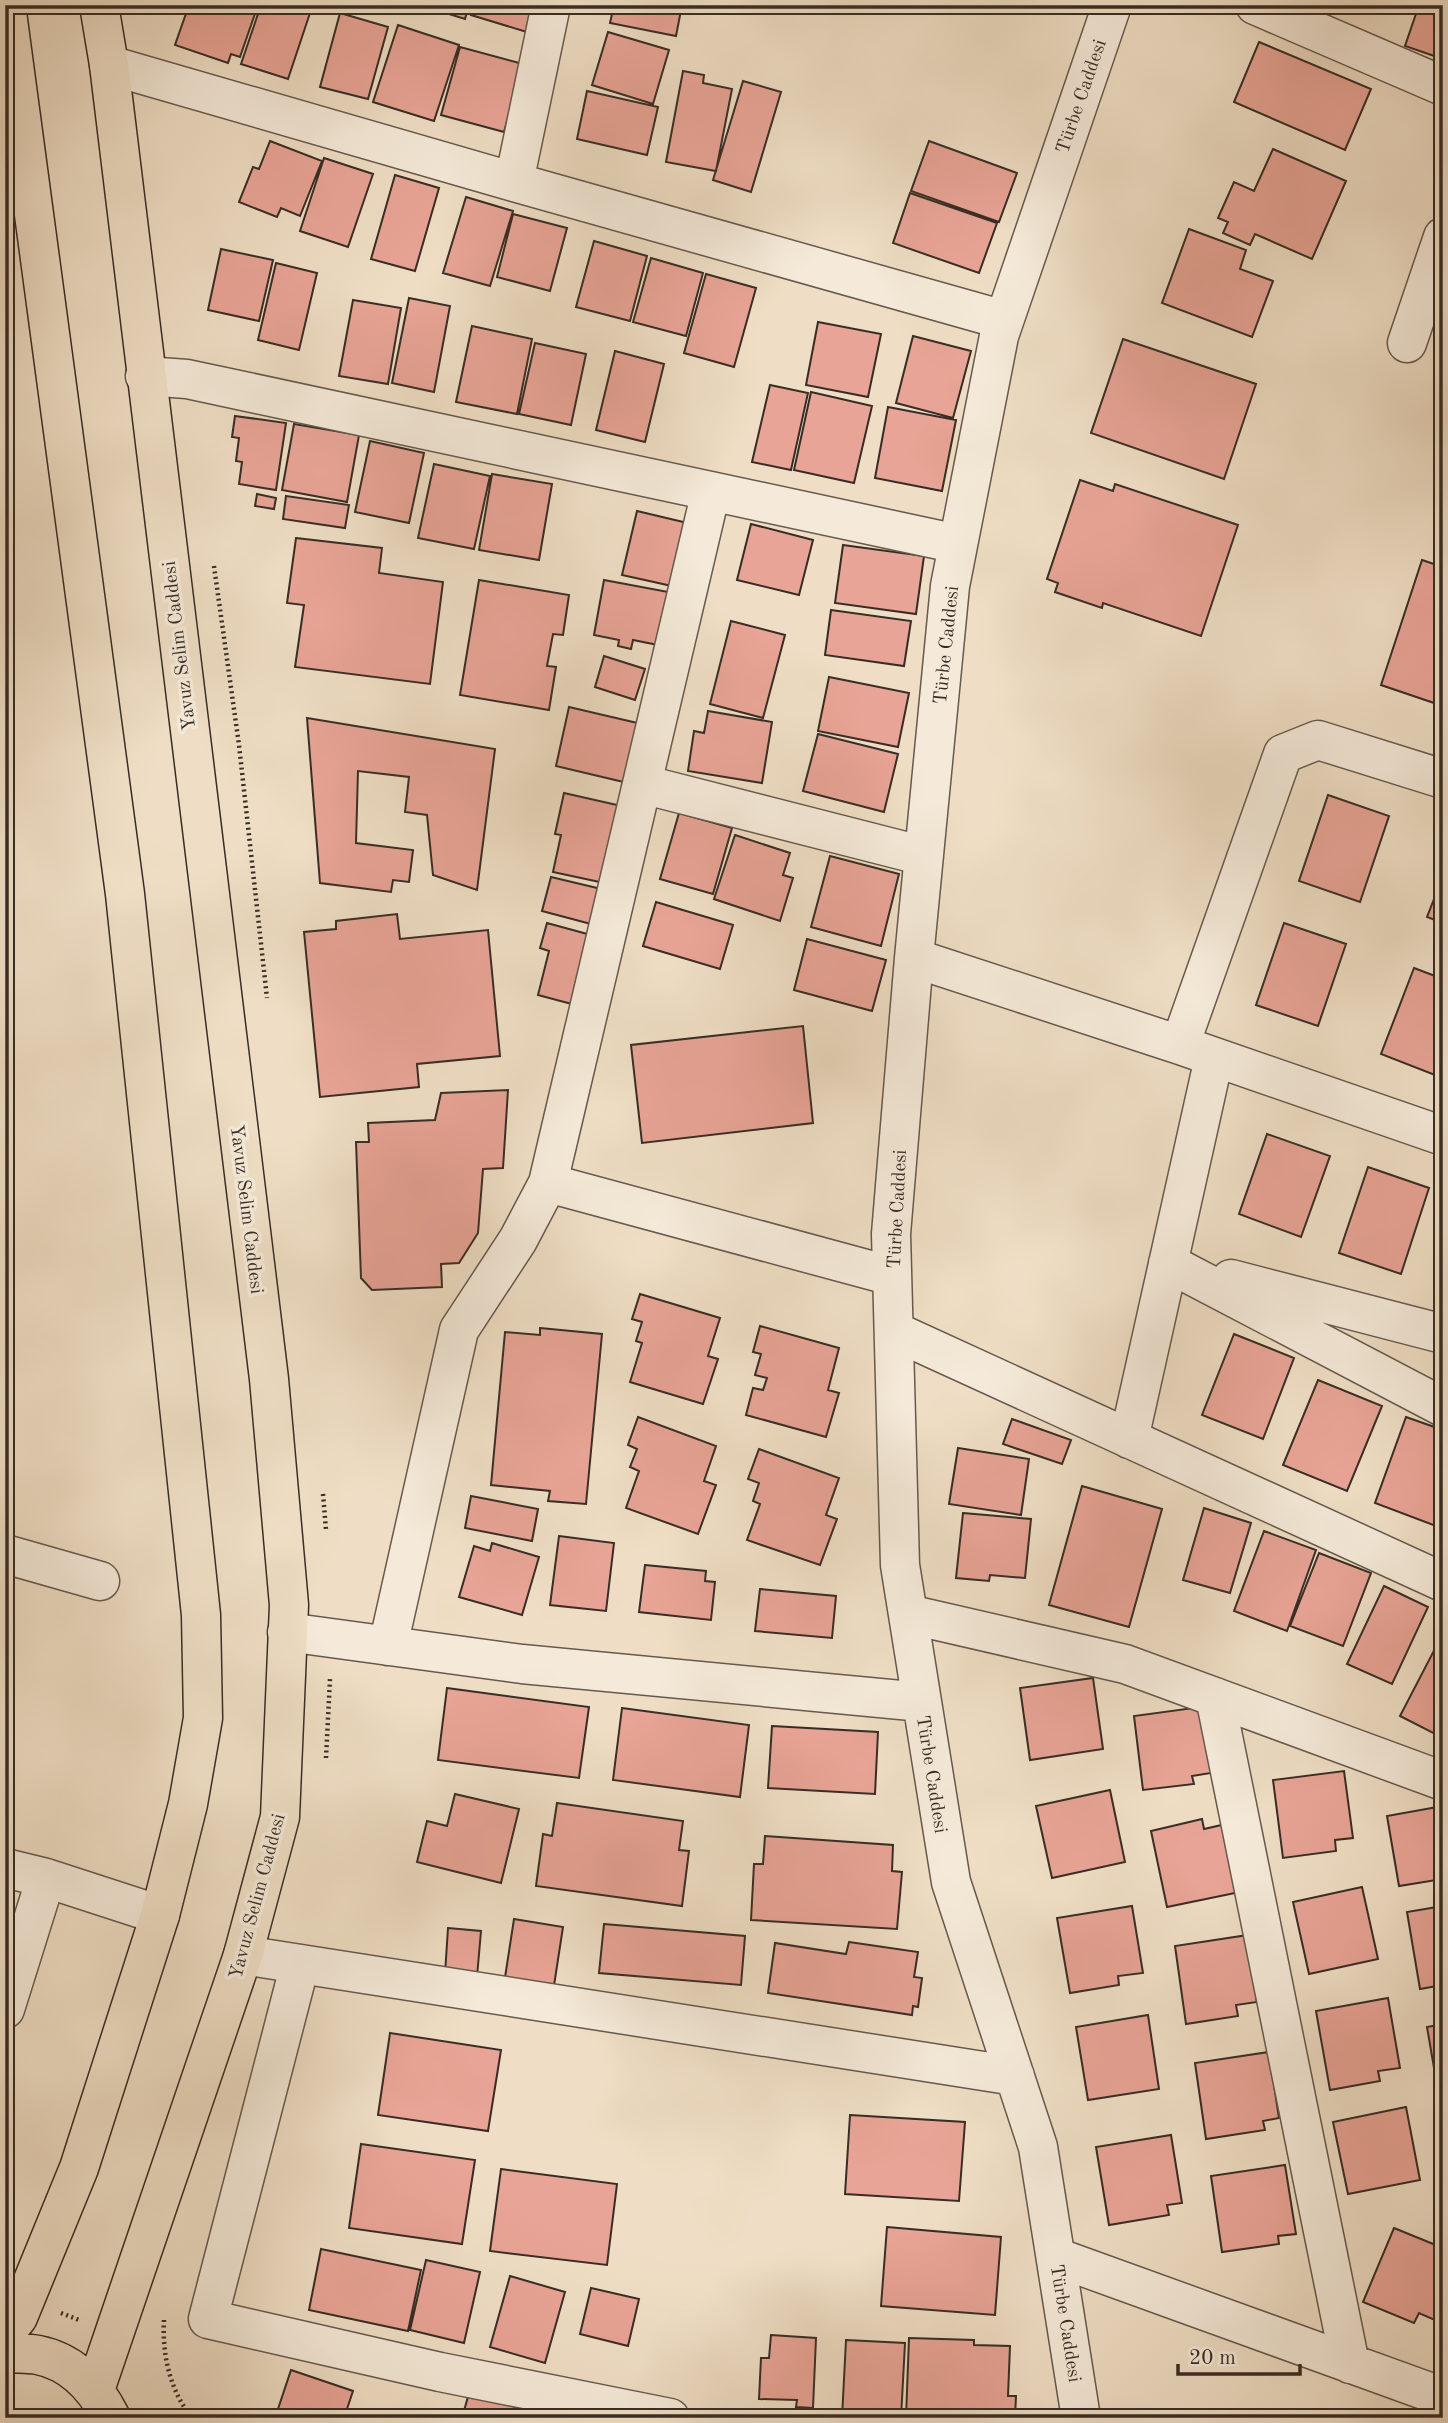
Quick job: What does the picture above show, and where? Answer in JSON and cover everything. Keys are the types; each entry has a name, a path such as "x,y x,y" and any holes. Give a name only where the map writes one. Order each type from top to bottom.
{"main road":[{"path":"5,2333 18,2318 79,2168 160,1915 188,1804 203,1718 201,1615 125,894 6,5"},
{"name":"Yavuz Selim Caddesi","path":"99,5 269,1379 289,1605 280,1817 243,1955 107,2411"},
{"path":"5,2353 39,2355 70,2367 107,2411"}],"street":[{"path":"514,182 551,5"},
{"name":"Türbe Caddesi","path":"1081,2418 1038,2147 951,1882 900,1565 891,1234 914,958 950,586 999,337 1112,5"},
{"path":"1255,5 1443,86"},
{"path":"108,65 1004,320"},
{"path":"1407,343 1443,237"},
{"path":"145,376 187,379 958,544"},
{"path":"388,1646 459,1330 518,1240 548,1183 711,491"},
{"path":"1129,1438 1168,1263 1197,1051 1283,754 1318,740 1443,779"},
{"path":"642,784 924,856"},
{"path":"914,958 1197,1051 1443,1136"},
{"path":"548,1183 892,1276"},
{"path":"1168,1263 1443,1334"},
{"path":"1168,1263 1443,1407"},
{"path":"894,1331 1443,1582"},
{"path":"5,1555 100,1581"},
{"path":"908,1614 1125,1664 1443,1781"},
{"path":"287,1632 522,1664 922,1702"},
{"path":"1215,1697 1350,2364"},
{"path":"5,1868 47,1878 160,1915"},
{"path":"5,2009 47,1878"},
{"path":"243,1955 1015,2076"},
{"path":"300,1964 208,2319 440,2372 670,2418"},
{"path":"1056,2257 1443,2397"}],"building":[{"path":"189,5 258,5 240,57 231,54 228,63 175,45"},
{"path":"261,5 295,5 311,10 288,79 241,64"},
{"path":"420,5 469,5 465,19"},
{"path":"474,5 538,5 530,33 471,15"},
{"path":"614,5 682,5 676,36 610,23"},
{"path":"1419,5 1443,5 1443,59 1405,46"},
{"path":"340,13 388,27 368,99 320,87"},
{"path":"398,25 459,45 434,121 373,102"},
{"path":"608,32 669,50 653,104 592,85"},
{"path":"1259,42 1371,89 1345,150 1234,102"},
{"path":"460,47 523,64 504,132 441,115"},
{"path":"683,71 704,75 703,83 732,89 716,171 666,162"},
{"path":"743,81 781,92 751,192 713,180"},
{"path":"587,91 658,107 647,155 577,139"},
{"path":"270,141 322,161 300,216 281,208 277,217 239,202 253,167 259,169"},
{"path":"929,141 1017,173 999,222 911,191"},
{"path":"1273,149 1346,181 1312,259 1255,234 1250,245 1223,233 1228,222 1218,218 1234,182 1254,191"},
{"path":"324,158 373,174 348,247 300,231"},
{"path":"395,175 439,188 415,271 371,259"},
{"path":"910,193 997,223 979,273 893,243"},
{"path":"466,197 513,211 490,286 443,273"},
{"path":"513,214 567,228 550,291 497,277"},
{"path":"1189,229 1246,250 1240,269 1273,281 1252,337 1162,303"},
{"path":"594,241 647,256 630,321 576,307"},
{"path":"221,249 273,260 259,321 208,310"},
{"path":"651,258 703,273 686,336 633,322"},
{"path":"276,263 317,273 299,350 258,340"},
{"path":"706,274 756,288 734,367 684,353"},
{"path":"409,298 450,306 434,392 392,383"},
{"path":"353,300 401,308 388,384 339,376"},
{"path":"818,322 881,334 868,397 806,385"},
{"path":"472,326 532,339 517,414 456,402"},
{"path":"913,336 971,351 953,418 896,403"},
{"path":"1123,339 1256,384 1224,479 1091,433"},
{"path":"535,343 586,354 571,425 519,414"},
{"path":"615,351 664,364 645,442 596,430"},
{"path":"770,385 808,393 791,470 752,462"},
{"path":"811,392 872,406 854,483 794,470"},
{"path":"888,407 956,420 942,491 875,478"},
{"path":"235,416 286,423 276,490 239,484 242,462 236,461 239,438 232,437"},
{"path":"294,424 359,435 347,502 282,490"},
{"path":"370,441 424,453 409,523 355,512"},
{"path":"434,464 490,476 474,549 418,538"},
{"path":"492,474 552,484 539,560 479,550"},
{"path":"1080,480 1113,491 1115,484 1238,525 1201,636 1103,603 1102,608 1055,592 1058,583 1047,579"},
{"path":"257,494 276,498 274,509 255,506"},
{"path":"1443,494 1443,521 1435,518"},
{"path":"286,496 349,505 345,528 283,519"},
{"path":"637,511 696,525 681,588 622,575"},
{"path":"751,524 813,540 799,595 737,580"},
{"path":"296,538 382,548 379,573 443,582 430,684 295,667 304,605 287,603"},
{"path":"843,545 924,556 916,614 835,603"},
{"path":"1422,560 1443,567 1443,706 1381,685"},
{"path":"479,580 569,595 563,635 553,634 547,666 556,667 549,710 460,695"},
{"path":"604,580 679,594 668,647 633,640 631,649 618,646 619,640 594,635"},
{"path":"831,610 911,621 904,666 825,655"},
{"path":"731,621 785,635 763,718 710,704"},
{"path":"604,656 645,669 635,700 595,687"},
{"path":"829,677 909,693 898,747 818,731"},
{"path":"569,707 646,725 632,784 556,766"},
{"path":"708,711 772,722 762,783 688,771 694,731 704,733"},
{"path":"307,718 495,749 477,890 433,875 427,815 405,812 409,777 358,771 356,843 413,850 409,882 393,880 391,892 320,883"},
{"path":"818,734 898,754 884,812 803,791"},
{"path":"564,793 626,807 609,884 553,872 561,835 555,834"},
{"path":"1328,795 1389,816 1360,902 1299,881"},
{"path":"679,813 732,828 713,894 660,879"},
{"path":"735,835 790,853 783,875 793,878 780,921 714,899"},
{"path":"830,856 899,874 881,946 811,927"},
{"path":"1443,876 1443,923 1427,917"},
{"path":"551,877 614,892 606,928 542,911"},
{"path":"656,902 733,925 720,969 643,946"},
{"path":"397,914 400,939 488,930 500,1056 417,1064 419,1087 320,1097 304,932 336,929 336,921"},
{"path":"547,923 602,938 583,1007 538,995 549,951 540,948"},
{"path":"1284,923 1346,944 1318,1026 1256,1005"},
{"path":"807,939 886,960 872,1011 794,990"},
{"path":"1414,968 1443,979 1443,1070 1440,1077 1381,1054"},
{"path":"803,1026 813,1123 642,1143 631,1045"},
{"path":"508,1090 503,1168 483,1169 478,1233 459,1263 441,1264 442,1287 372,1290 361,1278 356,1142 369,1142 368,1123 435,1120 441,1093"},
{"path":"1267,1134 1330,1156 1301,1237 1239,1214"},
{"path":"1368,1167 1429,1188 1401,1274 1339,1253"},
{"path":"640,1294 720,1318 708,1356 718,1359 703,1404 630,1382 642,1343 636,1341 642,1322 632,1319"},
{"path":"760,1326 839,1348 828,1390 839,1393 826,1437 746,1415 753,1388 763,1390 767,1378 755,1375 761,1354 753,1352"},
{"path":"540,1328 602,1334 586,1504 548,1501 550,1491 491,1485 505,1332 540,1335"},
{"path":"1234,1334 1294,1358 1263,1439 1202,1415"},
{"path":"1318,1380 1382,1406 1347,1491 1283,1465"},
{"path":"638,1417 716,1446 704,1481 716,1485 698,1534 626,1508 639,1471 630,1467 637,1449 628,1445"},
{"path":"1406,1417 1443,1430 1443,1508 1436,1526 1375,1503"},
{"path":"1012,1419 1071,1440 1062,1464 1003,1444"},
{"path":"958,1448 1029,1459 1021,1515 949,1504"},
{"path":"759,1449 839,1478 826,1515 837,1519 820,1565 747,1540 760,1504 753,1501 759,1483 748,1479"},
{"path":"1082,1486 1162,1509 1129,1627 1049,1605"},
{"path":"471,1496 538,1509 532,1541 465,1528"},
{"path":"1204,1508 1251,1523 1230,1593 1183,1580"},
{"path":"963,1513 1031,1519 1025,1578 990,1575 989,1581 956,1578"},
{"path":"1264,1531 1316,1550 1287,1631 1234,1611"},
{"path":"559,1536 614,1543 606,1611 550,1605"},
{"path":"492,1543 539,1557 522,1615 459,1597 474,1546 490,1551"},
{"path":"1319,1553 1371,1573 1343,1646 1290,1626"},
{"path":"645,1565 706,1571 705,1581 715,1582 711,1620 639,1612"},
{"path":"1384,1586 1428,1607 1392,1684 1347,1664"},
{"path":"760,1589 836,1596 832,1638 755,1631"},
{"path":"1441,1637 1443,1638 1441,1737 1400,1716"},
{"path":"1093,1678 1103,1749 1030,1760 1020,1688"},
{"path":"447,1688 589,1707 579,1778 438,1760"},
{"path":"1208,1706 1217,1772 1192,1776 1194,1784 1143,1790 1134,1716"},
{"path":"622,1708 749,1725 740,1797 613,1780"},
{"path":"772,1726 878,1732 875,1794 768,1788"},
{"path":"1344,1771 1353,1838 1335,1840 1336,1851 1283,1858 1273,1780"},
{"path":"1110,1790 1125,1862 1052,1878 1036,1806"},
{"path":"455,1794 519,1809 501,1883 417,1862 427,1821 447,1826"},
{"path":"557,1803 683,1821 679,1850 689,1851 682,1906 536,1886 543,1834 552,1836"},
{"path":"1443,1806 1443,1879 1399,1886 1387,1816"},
{"path":"1202,1819 1204,1829 1226,1824 1240,1892 1167,1907 1151,1831"},
{"path":"765,1836 893,1845 892,1871 902,1872 897,1929 751,1920 754,1864 763,1864"},
{"path":"1362,1887 1378,1959 1309,1974 1293,1902"},
{"path":"1132,1906 1143,1973 1118,1976 1119,1985 1070,1993 1057,1918"},
{"path":"1443,1906 1443,1985 1420,1989 1407,1912"},
{"path":"514,1919 563,1927 553,1992 504,1984"},
{"path":"604,1924 745,1936 741,1985 599,1973"},
{"path":"448,1928 481,1931 477,1977 445,1974"},
{"path":"1248,1935 1257,2002 1236,2005 1238,2016 1186,2024 1175,1946"},
{"path":"849,1942 918,1952 914,1977 922,1978 918,2007 913,2006 912,2015 768,1993 775,1943 846,1954"},
{"path":"1388,1998 1400,2068 1378,2071 1380,2081 1330,2090 1316,2011"},
{"path":"1148,2015 1159,2089 1088,2100 1076,2027"},
{"path":"1443,2024 1443,2103 1440,2103 1427,2027"},
{"path":"390,2033 501,2050 488,2131 378,2115"},
{"path":"1269,2052 1279,2118 1263,2121 1265,2130 1206,2139 1195,2063"},
{"path":"1406,2107 1420,2180 1348,2194 1333,2122"},
{"path":"850,2115 965,2122 959,2201 845,2194"},
{"path":"1171,2135 1182,2203 1167,2205 1169,2215 1109,2225 1096,2147"},
{"path":"361,2144 475,2160 462,2244 349,2228"},
{"path":"1285,2165 1296,2234 1278,2236 1279,2244 1222,2252 1211,2176"},
{"path":"501,2169 617,2184 607,2265 490,2251"},
{"path":"887,2227 1001,2237 995,2315 881,2306"},
{"path":"1394,2228 1443,2248 1443,2307 1437,2321 1419,2313 1414,2323 1363,2302"},
{"path":"321,2249 421,2270 408,2331 309,2310"},
{"path":"426,2260 480,2272 464,2343 410,2330"},
{"path":"510,2276 565,2292 545,2363 490,2347"},
{"path":"591,2288 639,2299 628,2346 580,2334"},
{"path":"771,2335 816,2338 813,2408 796,2407 797,2400 759,2399 761,2358 769,2358"},
{"path":"909,2338 974,2340 974,2345 1010,2346 1008,2396 1016,2396 1015,2418 906,2418"},
{"path":"846,2340 905,2343 901,2418 842,2418"},
{"path":"291,2370 353,2391 344,2418 275,2418"},
{"path":"469,2393 535,2413 534,2418 462,2418"}]}
